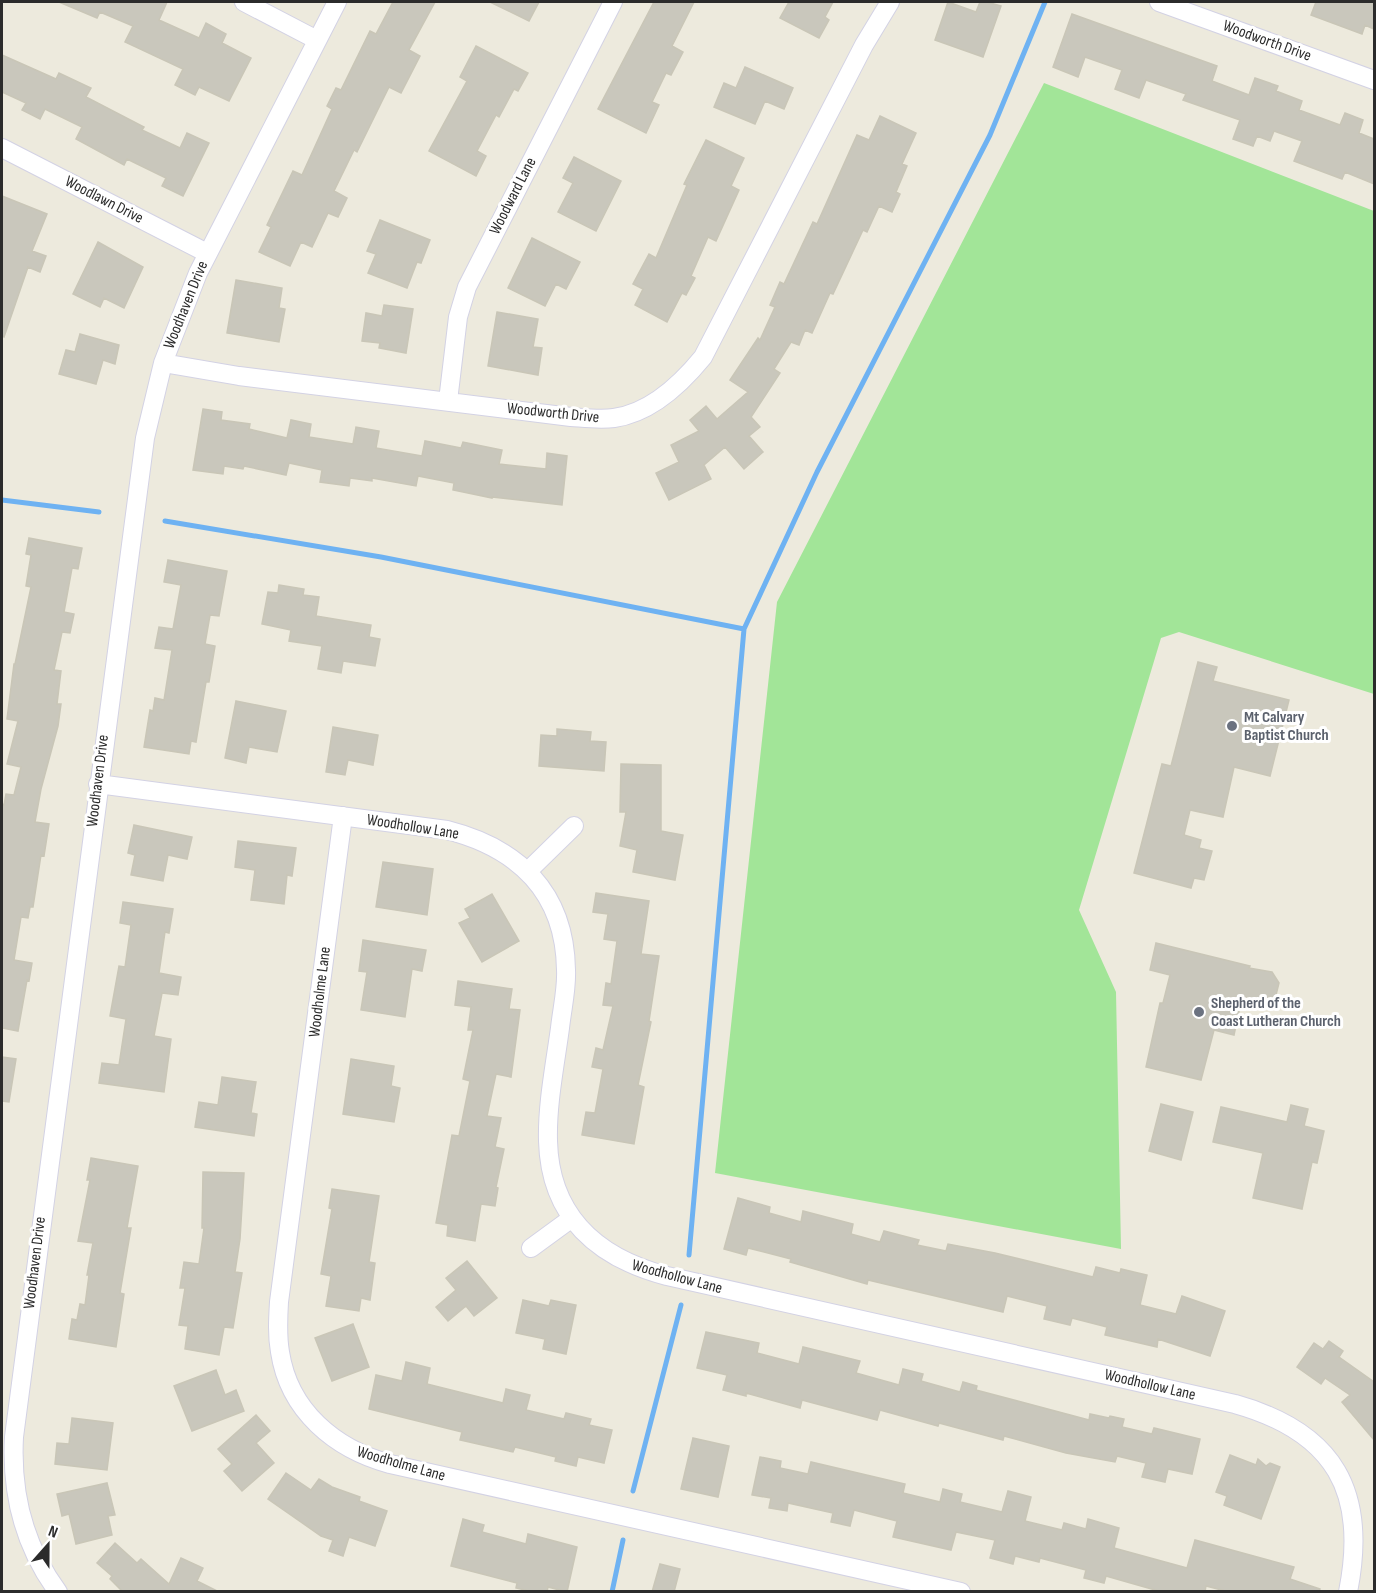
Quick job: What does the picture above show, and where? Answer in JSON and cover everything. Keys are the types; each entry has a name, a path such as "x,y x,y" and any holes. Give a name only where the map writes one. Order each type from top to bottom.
{"street":[{"path":"244,2 317,40"},
{"name":"Woodhaven Drive","path":"50,1589 21,1517 13,1471 14,1437 140,467 150,413 163,363 189,292 337,2"},
{"name":"Woodward Lane","path":"448,401 456,328 467,287 613,2"},
{"name":"Woodworth Drive","path":"163,363 238,376 571,417 602,419 632,413 652,403 675,386 695,367 710,344 864,45 890,2"},
{"name":"Woodworth Drive","path":"1159,2 1374,80"},
{"name":"Woodlawn Drive","path":"2,148 207,253"},
{"name":"Woodhollow Lane","path":"98,784 435,828 466,835 497,848 528,871 543,890 560,929 565,953 566,980 548,1139 554,1178 562,1200 572,1218 586,1235 625,1263 649,1272 1235,1404 1275,1417 1307,1437 1322,1451 1334,1466 1346,1491 1355,1527 1353,1566 1348,1592"},
{"name":"Woodholme Lane","path":"343,816 279,1302 278,1329 283,1368 294,1393 307,1412 322,1430 345,1447 358,1454 390,1464 961,1592"},
{"path":"528,871 574,826"},
{"path":"531,1248 572,1218"}],"green space":[{"path":"1044,83 1374,211 1374,694 1179,632 1161,638 1079,910 1116,992 1121,1249 715,1173 777,602"}],"building":[{"path":"59,2 167,2 159,20 199,38 206,23 226,34 222,43 251,58 229,101 199,87 195,95 175,85 183,69 125,42 133,26 100,12 97,18"},
{"path":"393,2 435,2 409,50 420,56 401,93 389,87 357,152 354,150 334,191 347,198 338,217 328,213 312,247 301,242 290,266 259,252 271,227 267,225 293,171 302,175 332,109 327,106 336,88 341,90 370,31 376,34"},
{"path":"490,2 539,2 529,21"},
{"path":"654,2 694,2 672,46 683,52 671,75 666,73 652,102 659,105 646,133 598,109"},
{"path":"789,2 833,2 825,17 829,20 819,38 780,18"},
{"path":"948,2 976,12 980,2 1001,6 983,57 935,40"},
{"path":"1316,2 1374,2 1374,29 1365,25 1362,34 1311,15"},
{"path":"1072,14 1217,66 1212,81 1249,95 1255,78 1278,86 1276,91 1302,101 1299,110 1340,125 1345,113 1363,120 1359,133 1374,139 1374,184 1345,172 1342,179 1294,161 1302,141 1274,131 1270,141 1257,136 1253,146 1233,139 1240,120 1183,100 1186,94 1146,80 1139,98 1115,89 1122,70 1085,57 1078,77 1053,67"},
{"path":"476,46 528,73 518,91 514,89 499,117 496,115 477,151 486,156 476,176 429,151 467,81 460,77"},
{"path":"2,55 56,79 59,73 91,88 86,97 144,127 142,130 180,148 187,133 209,143 183,196 162,186 166,178 127,159 124,165 76,139 82,127 45,109 40,119 22,110 26,103 2,92"},
{"path":"745,67 793,88 784,109 765,101 755,124 714,107 724,83 736,88"},
{"path":"880,116 916,133 902,164 907,166 896,192 900,194 892,212 879,206 867,232 863,230 812,333 805,330 799,345 791,342 774,369 780,373 751,417 760,427 749,436 763,452 744,469 725,447 704,465 711,479 669,500 656,473 679,462 671,445 699,431 690,420 706,406 717,419 748,392 730,380 758,338 760,340 775,307 770,305 780,282 784,284 813,222 817,224 857,135 869,140"},
{"path":"706,140 744,158 731,186 739,190 716,241 708,237 691,276 695,278 686,295 682,293 667,322 635,305 643,289 633,284 649,254 656,258 687,185 684,184"},
{"path":"574,157 621,181 596,231 558,212 573,183 563,178"},
{"path":"2,196 47,214 32,251 46,256 40,272 28,267 4,337 2,336"},
{"path":"380,220 430,240 421,263 417,262 407,288 368,273 376,254 367,251"},
{"path":"532,238 580,262 566,289 556,284 545,306 508,288"},
{"path":"98,242 143,267 124,308 104,298 100,307 73,294"},
{"path":"236,280 282,288 279,308 285,309 279,342 227,333"},
{"path":"384,305 413,309 406,353 379,348 380,343 362,341 366,313 382,316"},
{"path":"497,312 538,319 533,347 542,348 538,375 488,366"},
{"path":"80,334 119,345 115,364 103,360 96,384 59,374 66,350 75,352"},
{"path":"203,409 222,412 221,420 250,424 249,429 287,438 291,420 311,424 309,437 353,444 356,427 379,431 376,448 422,456 425,441 461,448 463,442 502,450 499,464 546,469 547,453 567,456 562,505 492,498 453,490 454,483 418,476 416,486 372,478 372,481 350,478 349,486 320,482 322,470 289,463 286,475 244,466 243,469 224,466 223,474 193,470"},
{"path":"29,538 82,548 78,569 72,568 64,612 74,614 70,633 62,632 54,670 61,671 57,704 61,704 58,726 41,789 35,822 49,824 44,856 41,855 33,907 30,907 28,918 21,917 14,960 32,963 18,1031 2,1028 2,804 4,805 6,794 14,795 21,767 7,764 18,721 7,719 14,664 31,587 26,586 31,555 26,554"},
{"path":"168,560 227,571 219,616 210,615 205,644 215,646 209,682 206,682 196,742 191,741 189,754 144,747 150,710 153,711 155,698 164,700 172,650 155,648 159,627 173,629 181,585 164,582"},
{"path":"279,585 304,589 303,595 319,597 316,616 371,625 369,637 380,639 375,666 343,661 341,673 318,669 322,646 289,641 291,630 262,624 268,592 278,593"},
{"path":"1198,662 1217,667 1213,681 1289,700 1270,776 1234,767 1223,817 1190,810 1184,835 1201,840 1199,848 1212,851 1204,880 1194,878 1191,888 1134,873 1162,764 1171,766"},
{"path":"236,701 286,711 277,752 249,747 246,763 225,758"},
{"path":"333,727 378,735 373,765 348,760 345,775 326,772"},
{"path":"557,729 591,732 590,741 606,742 604,771 539,766 541,735 557,736"},
{"path":"621,764 661,765 661,831 683,835 675,880 633,872 637,850 620,846 626,812 620,812"},
{"path":"134,825 192,837 187,859 168,855 163,881 131,875 135,855 128,853"},
{"path":"238,841 296,848 292,876 287,875 284,904 251,900 255,870 235,867"},
{"path":"383,862 433,869 427,915 376,907"},
{"path":"596,893 649,901 641,954 659,956 649,1021 651,1022 638,1085 644,1087 634,1144 582,1135 586,1112 595,1113 603,1069 592,1067 596,1048 603,1050 613,1006 603,1005 606,983 611,984 617,941 604,939 608,914 593,912"},
{"path":"492,894 519,941 482,962 459,923 470,918 465,909"},
{"path":"123,902 173,909 169,933 165,932 159,973 181,977 178,995 162,993 154,1036 171,1039 164,1092 99,1083 102,1063 119,1065 126,1019 110,1016 119,966 125,967 131,925 120,923"},
{"path":"363,940 426,950 422,971 412,969 405,1017 361,1010 367,972 359,971"},
{"name":"Shepherd of the Coast Lutheran Church","path":"1156,943 1272,972 1279,983 1276,995 1265,1002 1242,997 1234,1035 1214,1030 1201,1080 1146,1067 1160,1003 1163,1003 1170,975 1150,970"},
{"path":"458,981 512,989 509,1009 520,1010 511,1077 496,1074 487,1116 501,1118 495,1147 504,1149 496,1187 498,1188 495,1206 481,1204 475,1241 447,1236 448,1225 436,1223 452,1135 459,1136 470,1081 463,1079 473,1030 468,1030 471,1007 455,1005"},
{"path":"2,1057 16,1059 9,1102 2,1101"},
{"path":"351,1059 394,1066 391,1086 400,1088 394,1122 343,1114"},
{"path":"222,1077 256,1082 251,1113 257,1114 254,1136 195,1127 199,1102 218,1105"},
{"path":"1161,1104 1193,1112 1181,1160 1149,1151"},
{"path":"1291,1105 1308,1109 1304,1126 1324,1131 1317,1163 1312,1162 1302,1209 1253,1198 1263,1153 1213,1142 1221,1107 1287,1122"},
{"path":"91,1158 138,1166 127,1228 131,1228 120,1293 124,1294 116,1347 69,1339 72,1319 77,1320 80,1304 85,1305 89,1275 87,1275 93,1243 78,1241 90,1180 87,1180"},
{"path":"203,1172 244,1173 240,1239 235,1272 242,1273 233,1328 224,1327 219,1355 185,1349 188,1326 179,1325 185,1288 180,1288 184,1262 199,1264 204,1228 202,1228"},
{"path":"332,1189 379,1196 369,1262 375,1263 370,1300 361,1298 359,1311 326,1306 331,1276 321,1274 332,1209 329,1208"},
{"path":"738,1198 770,1207 769,1213 801,1222 803,1211 853,1224 851,1234 880,1242 884,1231 919,1240 917,1245 946,1251 948,1244 1093,1277 1096,1267 1120,1273 1121,1269 1147,1275 1140,1305 1176,1314 1182,1296 1225,1311 1210,1356 1158,1339 1157,1347 1105,1335 1107,1327 1072,1318 1070,1325 1044,1319 1047,1306 1007,1296 1003,1312 868,1280 867,1284 790,1262 791,1259 748,1248 746,1255 724,1249"},
{"path":"467,1261 497,1298 474,1316 466,1306 448,1321 436,1307 456,1290 446,1278"},
{"path":"523,1300 549,1306 551,1300 576,1305 566,1354 543,1349 545,1339 516,1333"},
{"path":"353,1324 369,1367 332,1381 315,1338"},
{"path":"706,1332 759,1343 757,1353 799,1364 803,1347 860,1361 856,1373 899,1385 903,1369 923,1374 921,1381 960,1392 963,1382 977,1386 976,1390 1089,1420 1090,1414 1109,1418 1110,1416 1124,1419 1122,1427 1152,1434 1154,1428 1200,1439 1192,1474 1168,1469 1165,1482 1142,1477 1146,1463 1117,1456 1115,1462 1066,1453 1004,1436 1003,1440 939,1423 938,1426 880,1410 877,1420 802,1400 800,1408 746,1393 746,1396 723,1390 727,1375 697,1368"},
{"path":"1329,1341 1343,1351 1339,1357 1374,1382 1374,1440 1342,1402 1350,1395 1325,1378 1321,1384 1297,1367 1314,1343 1323,1349"},
{"path":"406,1362 430,1368 427,1384 503,1403 506,1389 530,1395 526,1410 564,1419 566,1413 591,1419 589,1425 612,1430 604,1463 578,1457 576,1466 555,1461 556,1457 515,1447 513,1452 460,1440 462,1432 369,1409 376,1375 402,1381"},
{"path":"216,1370 225,1395 236,1390 244,1411 192,1431 174,1386"},
{"path":"256,1415 270,1431 256,1443 274,1463 242,1491 224,1471 232,1464 218,1449"},
{"path":"72,1418 113,1423 107,1470 55,1464 57,1443 69,1444"},
{"path":"693,1438 729,1446 718,1497 681,1489"},
{"path":"1230,1455 1256,1465 1258,1459 1266,1466 1270,1463 1280,1467 1261,1519 1224,1505 1227,1496 1216,1492"},
{"path":"760,1457 781,1461 780,1468 808,1474 811,1462 905,1484 903,1493 940,1502 943,1489 962,1494 960,1502 1002,1512 1008,1491 1031,1497 1025,1521 1062,1530 1064,1523 1086,1529 1088,1519 1119,1528 1114,1548 1187,1568 1195,1540 1294,1567 1290,1579 1320,1589 1319,1592 1229,1592 1206,1586 1205,1592 1162,1592 1106,1576 1104,1583 1084,1578 1086,1570 1040,1558 1039,1562 1015,1556 1013,1564 990,1558 995,1540 956,1532 951,1550 893,1537 897,1521 854,1510 850,1526 831,1522 833,1513 788,1503 787,1511 769,1508 771,1498 752,1495"},
{"path":"286,1473 311,1490 319,1479 332,1487 360,1497 359,1501 387,1511 375,1546 349,1537 343,1556 329,1551 333,1540 321,1536 268,1499"},
{"path":"107,1483 115,1515 108,1516 112,1535 76,1544 69,1514 62,1516 57,1494"},
{"path":"463,1519 484,1525 482,1532 526,1544 528,1534 577,1547 567,1592 548,1587 547,1592 533,1592 516,1588 517,1583 451,1566"},
{"path":"115,1543 137,1563 141,1559 169,1584 181,1558 203,1568 197,1581 219,1592 123,1592 110,1579 112,1576 97,1563"},
{"path":"660,1564 680,1569 674,1592 652,1592"}],"waterway":[{"path":"689,1255 744,629 817,472 990,135 1045,2"},
{"path":"2,500 99,512"},
{"path":"165,521 381,557 744,629"},
{"path":"633,1491 681,1305"},
{"path":"612,1592 623,1540"}],"place":[{"name":"Mt Calvary Baptist Church","path":"1232,726"},
{"name":"Shepherd of the Coast Lutheran Church","path":"1199,1012"}]}
